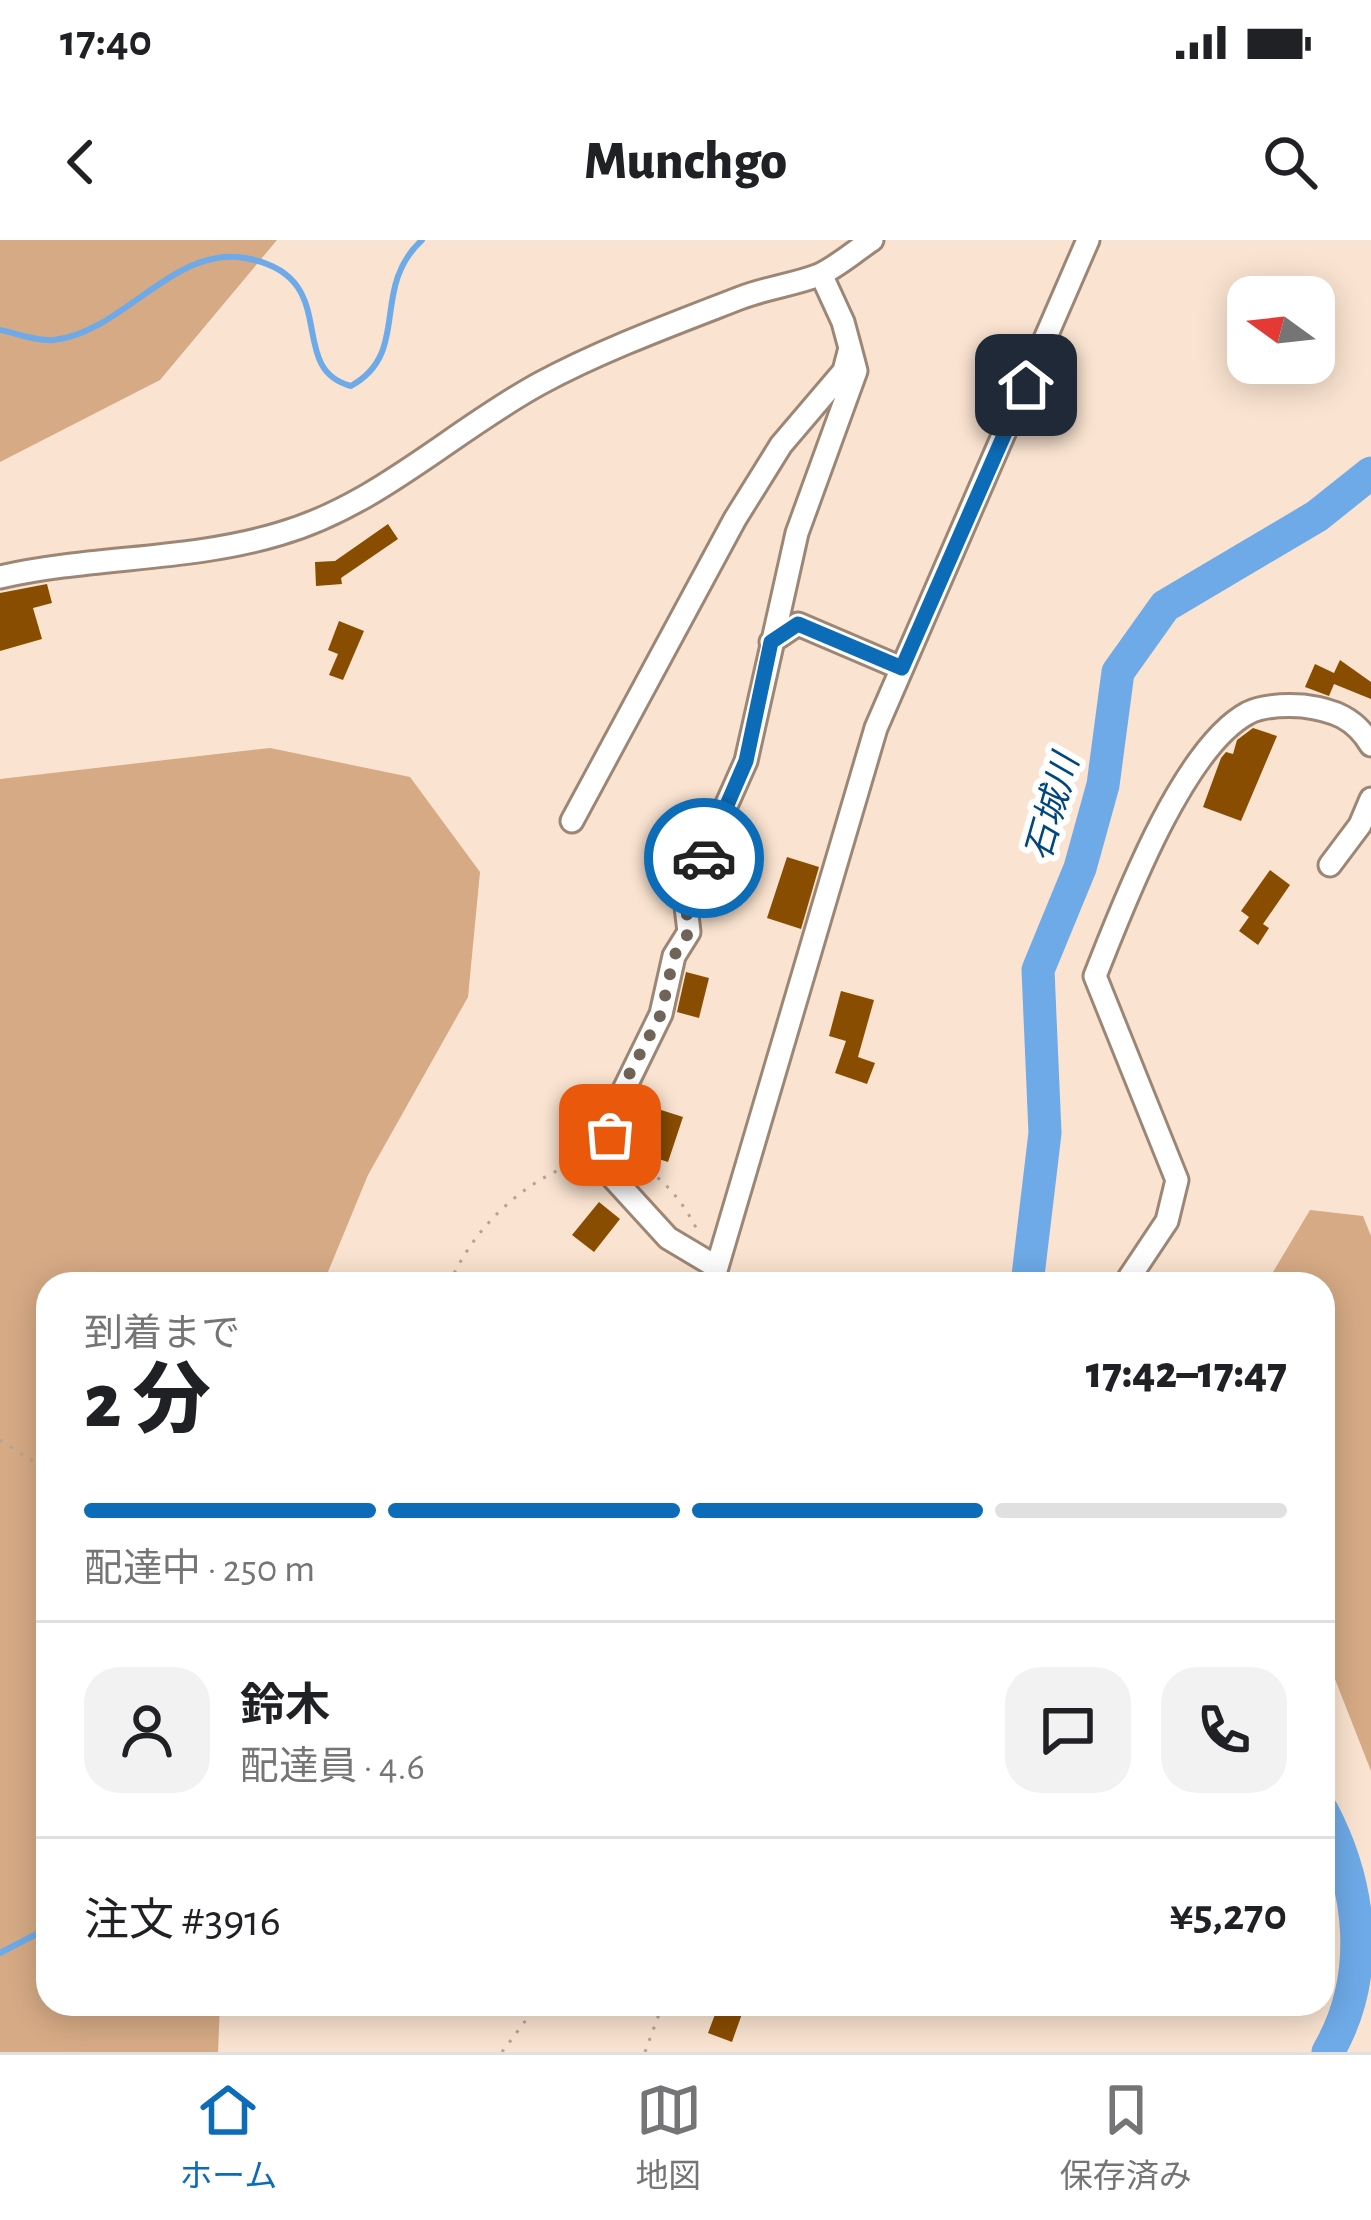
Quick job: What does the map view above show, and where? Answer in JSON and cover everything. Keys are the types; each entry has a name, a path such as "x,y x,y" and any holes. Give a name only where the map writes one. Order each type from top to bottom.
{"street":[{"path":"0,577 182,553 324,520 390,484 428,452 539,384 745,296 821,274 872,240"},
{"path":"714,1272 876,728 1088,240"},
{"path":"710,1272 654,1224 604,1168 604,1156 622,1088 661,1014 674,956 689,932 685,898 734,799 814,474 856,371 821,274"},
{"path":"572,821 618,744 686,602 782,445 844,371 850,348"},
{"path":"771,642 798,624 902,668"},
{"path":"1133,1272 1167,1221 1177,1180 1095,976 1155,836 1183,786 1247,713 1284,704 1324,709 1358,723 1371,746"},
{"path":"1330,866 1360,825 1371,799"}],"path":[{"path":"455,1272 466,1250 503,1205 576,1161 604,1156 649,1170 686,1208 712,1272"},
{"path":"0,1440 36,1463"},
{"path":"502,2052 529,2016"},
{"path":"645,2052 658,2016"}],"shaded area":[{"path":"0,240 277,240 160,380 0,462"},
{"path":"270,748 410,777 480,872 468,997 368,1175 328,1272 36,1272 36,2016 220,2016 218,2052 0,2052 0,779"},
{"path":"1310,1210 1363,1216 1371,1236 1371,1771 1335,1679 1335,1272 1273,1272"}],"building":[{"path":"388,524 398,539 341,578 342,584 316,586 315,562 335,561"},
{"path":"47,584 52,603 33,608 42,639 0,651 0,593"},
{"path":"339,621 364,631 343,680 329,675 338,654 328,650"},
{"path":"1340,660 1371,682 1371,699 1334,684 1329,696 1305,687 1315,664 1334,673"},
{"path":"1253,728 1277,736 1241,821 1203,807 1221,758 1226,752 1233,754 1237,740"},
{"path":"787,857 819,867 801,929 767,918"},
{"path":"1270,870 1290,885 1263,924 1269,928 1258,945 1239,931 1249,917 1241,911"},
{"path":"686,972 709,978 699,1018 677,1012"},
{"path":"841,991 874,1000 858,1057 875,1063 867,1084 835,1073 846,1041 829,1036"},
{"path":"658,1109 683,1117 668,1162 643,1154"},
{"path":"599,1202 620,1219 594,1252 572,1235"},
{"path":"714,2016 741,2016 732,2042 708,2033"}],"waterway":[{"path":"0,330 48,340 79,334 195,264 245,258 276,268 295,283 305,302 320,361 331,376 351,386 380,356 397,279 422,240"},
{"name":"石城川","path":"1028,1272 1045,1133 1038,970 1080,868 1103,785 1118,672 1165,606 1317,516 1371,473"},
{"path":"1328,2052 1351,1994 1357,1934 1347,1872 1335,1840"},
{"path":"0,1953 36,1934"}],"way so far":[{"path":"610,1135 622,1088 661,1014 674,956 689,932 685,898 704,858"}],"route":[{"path":"704,858 734,799 746,761 771,642 787,627 798,624 902,668 1026,385"}]}
